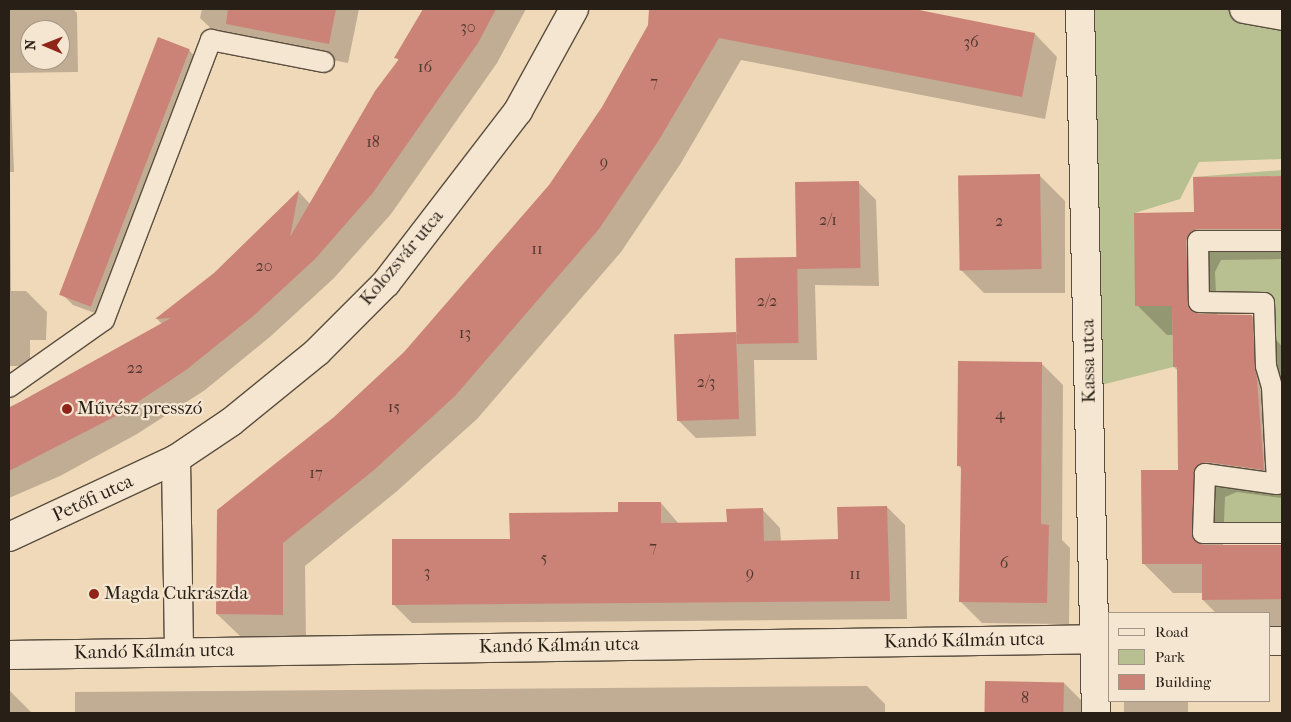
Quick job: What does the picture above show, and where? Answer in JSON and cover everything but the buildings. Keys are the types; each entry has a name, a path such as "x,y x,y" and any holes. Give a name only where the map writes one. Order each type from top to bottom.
{"street":[{"name":"Kolozsvár utca","path":"176,459 272,390 317,352 386,283 518,111 574,9"},
{"name":"Kassa utca","path":"1080,9 1102,639 1096,713"},
{"path":"1244,9 1282,16"},
{"name":"Petőfi utca","path":"9,537 176,459"},
{"path":"176,459 179,651"},
{"name":"Kandó Kálmán utca","path":"9,655 179,651 1102,639"}],"lane":[{"path":"9,386 104,320 211,40 324,62"},
{"path":"1282,241 1198,241 1199,302 1264,303 1266,366 1272,387 1277,484 1205,474 1203,533 1282,532"}],"green space":[{"path":"1080,9 1244,9 1282,16 1282,159 1199,162 1180,199 1135,213 1135,306 1172,306 1173,367 1089,388"},
{"path":"1282,170 1282,176 1193,177"},
{"path":"1198,241 1282,241 1282,533 1203,533 1205,474 1276,484 1264,303 1199,302"}],"place":[{"name":"Művész presszó","path":"67,409"},
{"name":"Magda Cukrászda","path":"94,594"}]}
